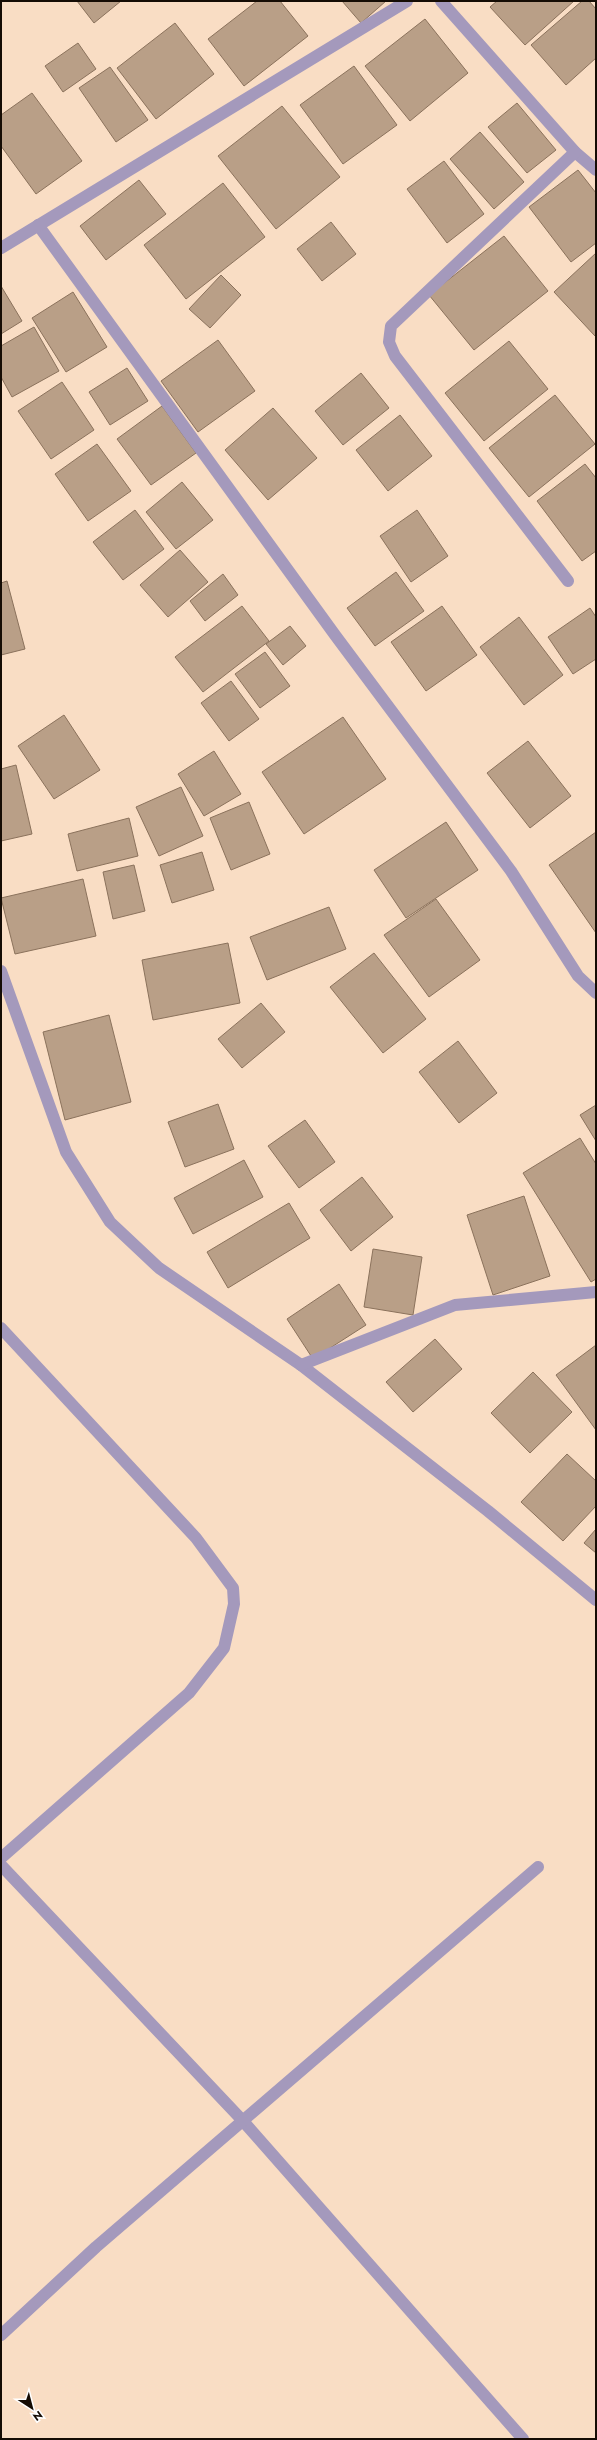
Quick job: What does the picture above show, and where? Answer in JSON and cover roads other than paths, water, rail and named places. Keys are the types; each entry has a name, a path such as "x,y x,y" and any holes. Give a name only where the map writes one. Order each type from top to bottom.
{"street":[{"path":"1,248 407,1"},
{"path":"441,1 575,152 596,170"},
{"path":"568,581 395,356 389,342 391,326 575,152"},
{"path":"38,225 335,635 511,871 578,976 596,993"},
{"path":"1,971 66,1152 110,1222 159,1268 302,1365 488,1511 596,1600"},
{"path":"302,1365 455,1305 596,1292"},
{"path":"1,1328 196,1538 233,1588 234,1604 224,1648 189,1693 1,1858"},
{"path":"1,1865 243,2120 523,2439"},
{"path":"1,2335 96,2247 538,1867"}]}
